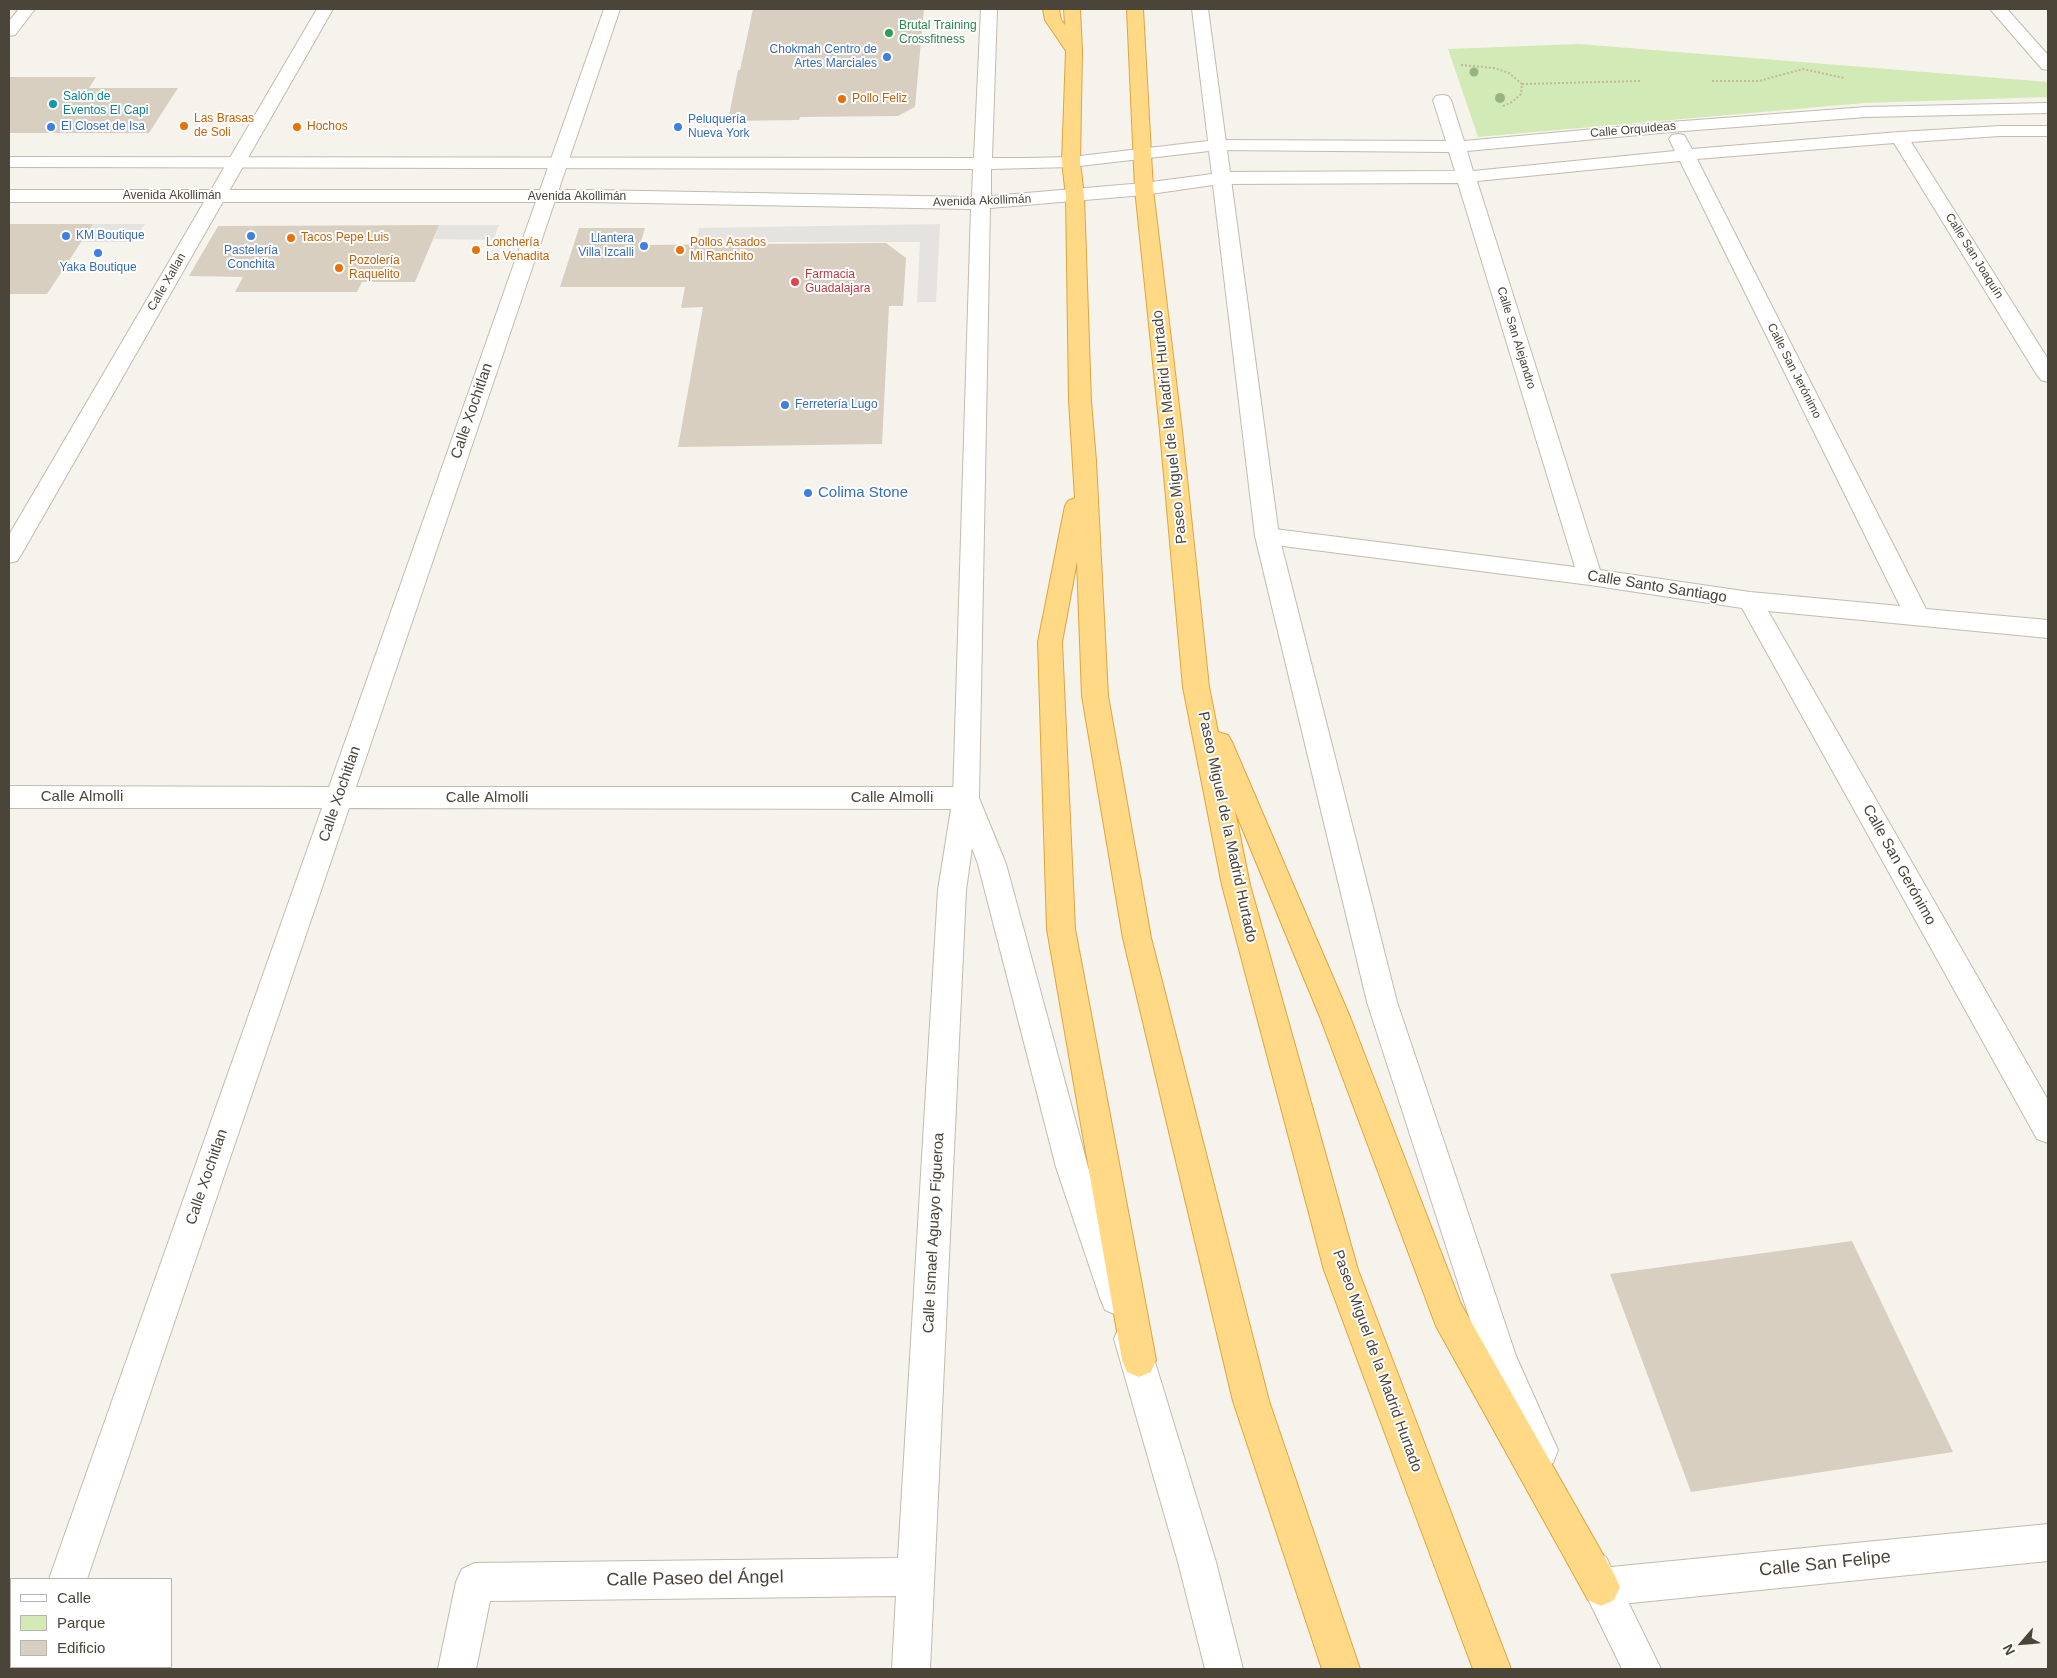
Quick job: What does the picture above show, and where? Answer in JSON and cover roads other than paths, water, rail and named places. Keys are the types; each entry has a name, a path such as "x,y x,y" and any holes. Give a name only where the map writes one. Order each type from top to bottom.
{"highway":[{"path":"1051,9 1053,20 1074,51"},
{"path":"1072,9 1074,51 1071,162 1075,196 1080,401 1085,460 1095,696 1137,938 1251,1401 1341,1669"},
{"name":"Paseo Miguel de la Madrid Hurtado","path":"1135,9 1144,189 1172,431 1196,687 1236,885 1341,1270 1492,1669"},
{"path":"1138,47 1148,9"},
{"path":"1085,460 1050,642 1060,929 1139,1360"},
{"path":"1196,687 1335,1017 1448,1314 1601,1587"}],"street":[{"path":"9,31 27,9"},
{"name":"Calle Xallan","path":"9,555 325,9"},
{"name":"Calle Xochitlan","path":"68,1578 612,9"},
{"name":"Calle Ismael Aguayo Figueroa","path":"911,1669 952,890 966,798 980,203 989,9"},
{"path":"1200,9 1267,536 1382,1002 1500,1360 1601,1587 1642,1669"},
{"path":"1998,9 2048,65"},
{"name":"Calle San Alejandro","path":"1442,100 1590,577"},
{"name":"Calle Orquideas","path":"1142,152 1217,145 1456,147 1671,127 1866,112 2048,108"},
{"name":"Calle San Jerónimo","path":"1671,127 1918,616"},
{"name":"Calle Orquideas","path":"1144,189 1220,178 1466,176 1899,137 2000,131 2048,131"},
{"name":"Calle San Joaquín","path":"1899,137 2048,375"},
{"path":"9,162 983,163 1071,162 1142,152"},
{"name":"Avenida Akollimán","path":"9,196 598,196 980,203 1144,189"},
{"name":"Calle Santo Santiago","path":"1267,536 1590,577 1750,601 2048,629"},
{"name":"Calle San Gerónimo","path":"1750,601 2048,1129"},
{"name":"Calle Almolli","path":"9,797 966,798"},
{"path":"966,798 992,864 1072,1167 1139,1360 1197,1562 1224,1669"},
{"name":"Calle San Felipe","path":"1601,1587 2048,1542"},
{"name":"Calle Paseo del Ángel","path":"457,1669 475,1582 915,1577"}],"place":[{"name":"Brutal Training Crossfitness","path":"889,33"},
{"name":"Chokmah Centro de Artes Marciales","path":"887,57"},
{"name":"Pollo Feliz","path":"842,99"},
{"name":"Salón de Eventos El Capi","path":"53,104"},
{"name":"Las Brasas de Soli","path":"184,126"},
{"name":"El Closet de Isa","path":"51,127"},
{"name":"Hochos","path":"297,127"},
{"name":"Peluquería Nueva York","path":"678,127"},
{"name":"KM Boutique","path":"66,236"},
{"name":"Pastelería Conchita","path":"251,236"},
{"name":"Tacos Pepe Luis","path":"291,238"},
{"name":"Llantera Villa Izcalli","path":"644,246"},
{"name":"Lonchería La Venadita","path":"476,250"},
{"name":"Pollos Asados Mi Ranchito","path":"680,250"},
{"name":"Yaka Boutique","path":"98,253"},
{"name":"Pozolería Raquelito","path":"339,268"},
{"name":"Farmacia Guadalajara","path":"795,282"},
{"name":"Ferretería Lugo","path":"785,405"},
{"name":"Colima Stone","path":"808,493"}]}
